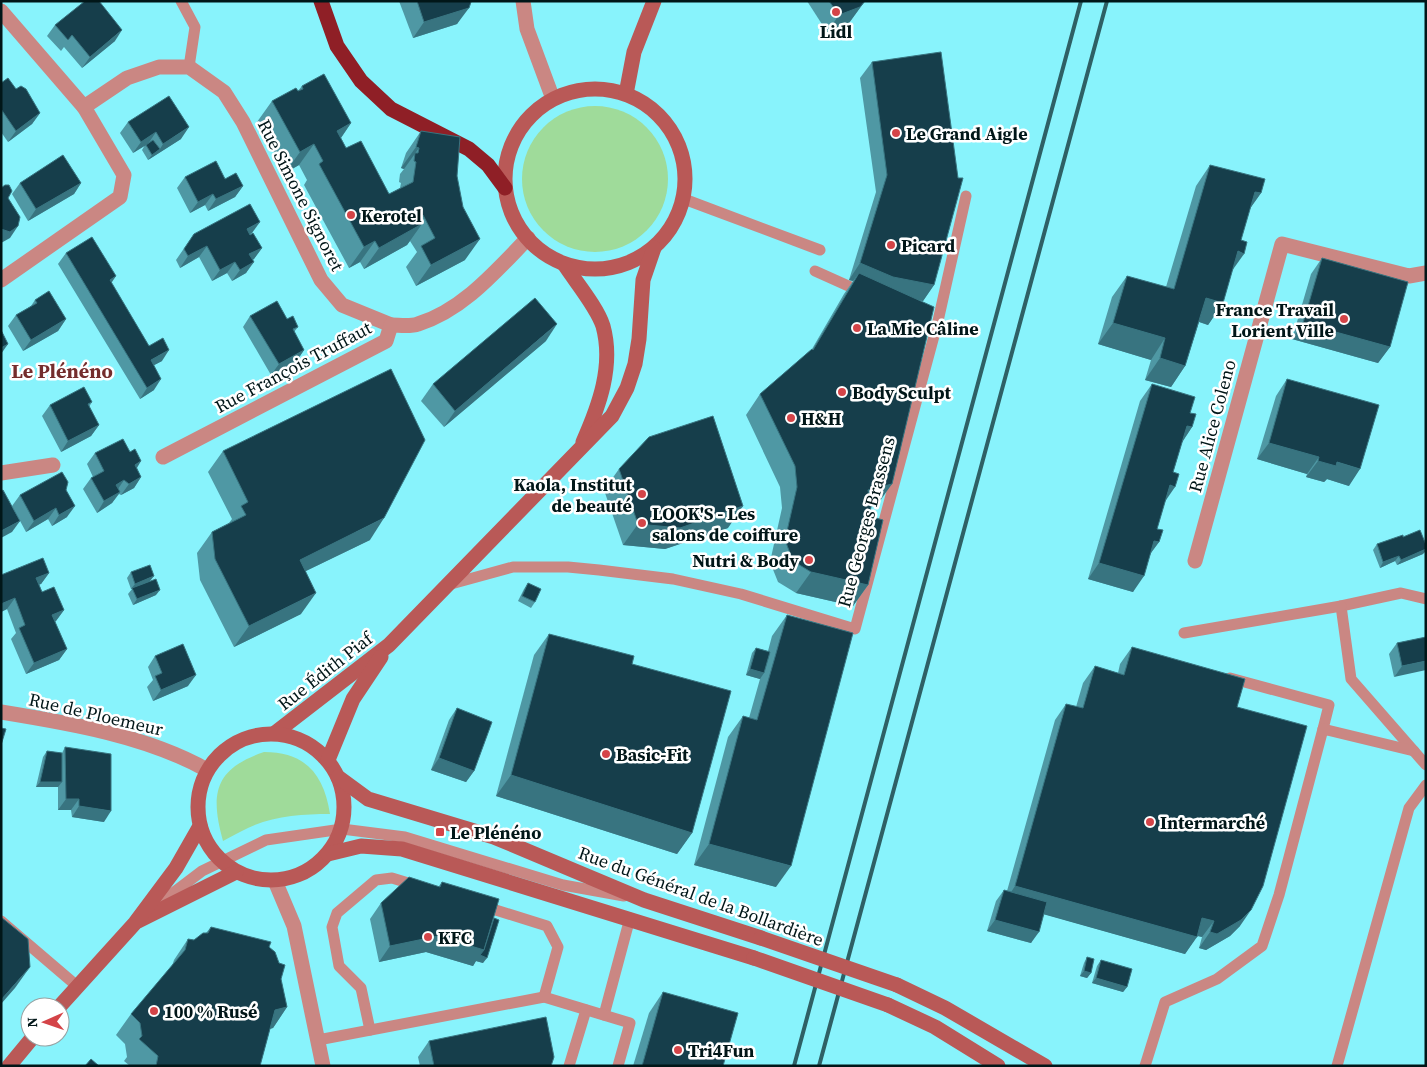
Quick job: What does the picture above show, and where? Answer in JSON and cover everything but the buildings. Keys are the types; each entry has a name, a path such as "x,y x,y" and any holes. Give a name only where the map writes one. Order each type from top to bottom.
{"highway":[{"path":"321,1 336,46 361,81 391,109 469,149 488,166 505,188"}],"main road":[{"path":"626,94 634,52 654,1"},
{"path":"590,88 626,94 650,105 667,125 682,153 686,173 684,199 674,224 654,248 627,264 601,269 579,268 564,264 542,252 528,238 512,214 505,188 506,170 511,146 526,121 541,106 553,99 569,92 590,88"},
{"path":"389,645 451,584 612,416 627,388 635,364 639,339 643,280 654,248"},
{"path":"564,264 602,325 608,360 596,413 577,454"},
{"name":"Rue Édith Piaf","path":"275,733 389,645"},
{"name":"Rue Édith Piaf","path":"328,760 353,699 389,645"},
{"path":"275,733 295,737 313,746 328,760 338,777 344,797 342,830 328,854 313,868 295,877 276,881 255,879 236,872 220,860 207,844 200,826 197,807 200,787 207,770 220,754 237,742 256,735 275,733"},
{"name":"Rue du Général de la Bollardière","path":"338,777 368,799 494,837 644,900 897,985 945,1008 1044,1066"},
{"path":"68,997 135,922 176,868 200,826"},
{"path":"328,854 361,846 402,849 630,918 754,958 888,1005 935,1027 998,1066"},
{"path":"135,922 236,872"},
{"path":"9,1066 25,1047"}],"street":[{"path":"523,1 527,29 553,99"},
{"path":"1,11 84,107 124,175 120,197 1,280"},
{"path":"84,107 127,78 158,66 189,68"},
{"name":"Rue Simone Signoret","path":"189,68 224,92 243,122 321,280 342,305 391,325"},
{"name":"Rue François Truffaut","path":"163,457 386,341 391,325 416,325 438,315 469,296 528,238"},
{"name":"Rue Alice Coleno","path":"1195,561 1282,244 1409,276 1426,273"},
{"path":"1,473 53,465"},
{"name":"Rue de Ploemeur","path":"1,712 142,741 187,758 207,770"},
{"path":"276,881 294,926 323,1066"}],"lane":[{"path":"181,1 195,27 189,68"},
{"name":"Rue Georges Brassens","path":"451,584 513,567 568,567 599,570 682,580 741,594 855,629 966,196"},
{"path":"684,199 820,250"},
{"path":"815,271 876,298"},
{"path":"1184,633 1341,606 1401,593 1426,599"},
{"path":"1341,606 1351,679 1426,765"},
{"path":"1145,1066 1165,1002 1217,978 1262,946 1279,895 1329,705 1218,674"},
{"path":"1323,729 1414,751"},
{"path":"1337,1066 1409,808 1426,786"},
{"path":"135,922 183,884 220,860 266,840 342,830 406,837 563,885 644,900"},
{"path":"377,834 402,849"},
{"path":"370,1030 361,988 339,966 332,926 337,913 376,880 392,878 428,889"},
{"path":"474,903 547,926 558,947 544,998"},
{"path":"604,1015 630,918"},
{"path":"1,922 77,986"},
{"path":"318,1040 544,998 630,1023 618,1066"},
{"path":"570,1066 586,1010"}],"green space":[{"path":"595,106 623,112 635,118 646,128 656,139 662,151 668,179 662,207 656,219 646,230 635,240 623,246 595,252 567,246 555,240 544,230 534,219 528,207 522,179 528,151 534,139 544,128 555,118 567,112"},
{"path":"264,752 291,756 302,761 310,768 318,777 323,788 330,814 278,818 248,828 223,841 217,810 217,797 220,785 235,766"}],"railway":[{"path":"794,1066 1081,1"},
{"path":"819,1066 1107,1"}],"place":[{"name":"Lidl","path":"836,12"},
{"name":"Le Grand Aigle","path":"896,133"},
{"name":"Kerotel","path":"351,215"},
{"name":"Picard","path":"891,245"},
{"name":"France Travail Lorient Ville","path":"1344,319"},
{"name":"La Mie Câline","path":"857,328"},
{"name":"Body Sculpt","path":"842,392"},
{"name":"H&H","path":"791,418"},
{"name":"Kaola, Institut de beauté","path":"642,494"},
{"name":"LOOK'S - Les salons de coiffure","path":"642,523"},
{"name":"Nutri & Body","path":"809,560"},
{"name":"Basic-Fit","path":"606,754"},
{"name":"Intermarché","path":"1150,822"},
{"name":"Le Plénéno","path":"440,832"},
{"name":"KFC","path":"428,937"},
{"name":"100 % Rusé","path":"154,1011"},
{"name":"Tri4Fun","path":"678,1050"}],"district":[{"name":"Le Plénéno","path":"62,371"}]}
